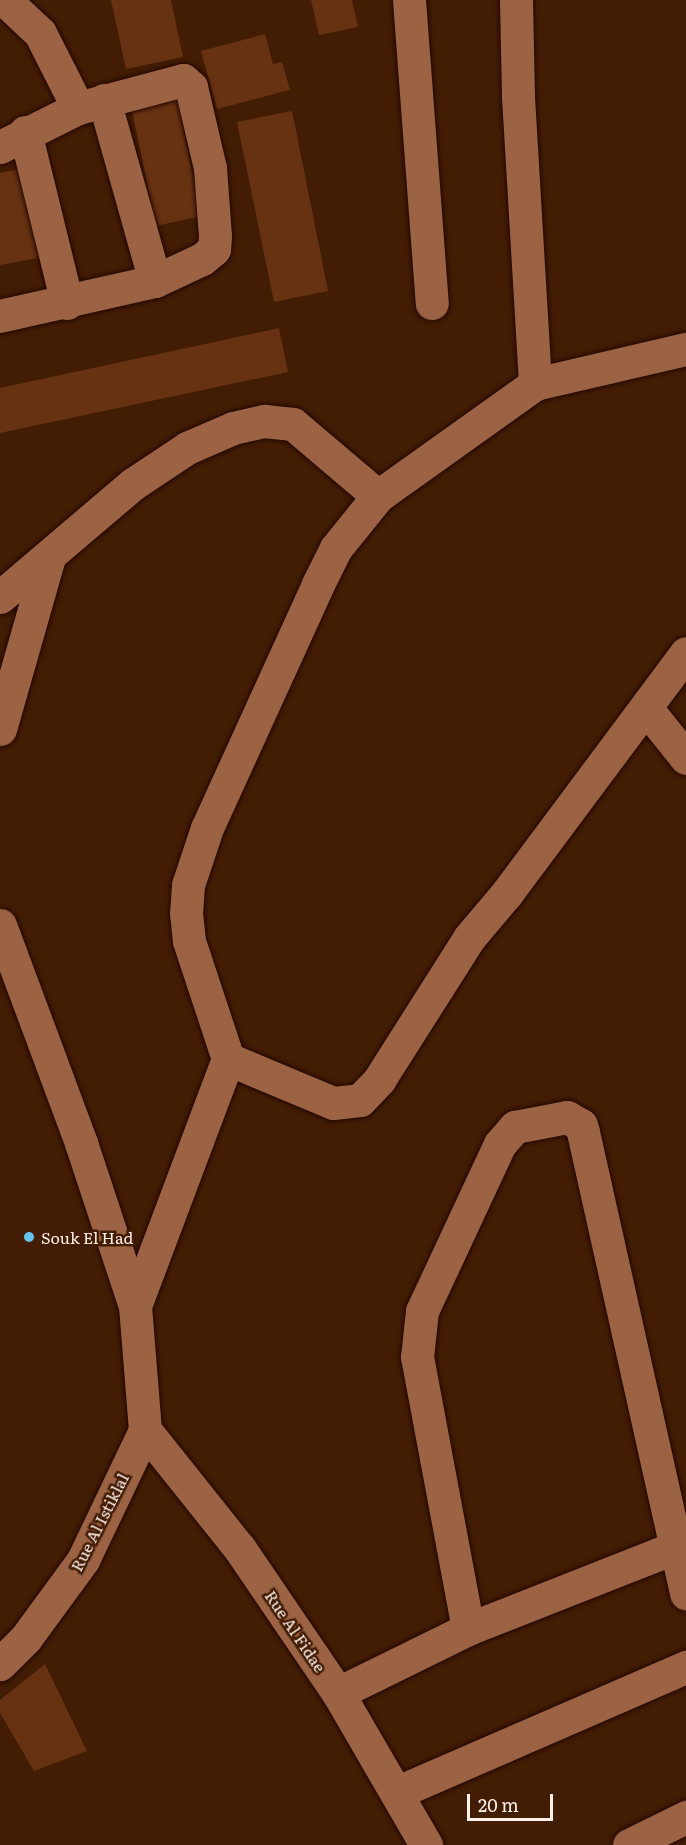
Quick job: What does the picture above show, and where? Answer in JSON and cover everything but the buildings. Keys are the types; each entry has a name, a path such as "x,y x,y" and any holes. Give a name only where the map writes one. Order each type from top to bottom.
{"street":[{"path":"409,0 432,303"},
{"path":"516,0 518,97 535,384"},
{"path":"7,4 40,33 91,104 155,281"},
{"path":"0,316 67,303 155,281 202,260 214,249 210,168 191,87 183,80 173,80 91,104 13,140 67,303"},
{"path":"135,1306 228,1059 189,941 186,914 188,885 207,828 336,548 378,496 535,384 686,349"},
{"path":"0,597 133,484 187,448 233,428 264,421 293,424 378,496"},
{"path":"0,729 49,557"},
{"path":"228,1059 333,1103 360,1100 379,1080 469,938 507,893 686,653"},
{"path":"646,708 686,758"},
{"path":"2,939 81,1143 135,1306 145,1430"},
{"path":"468,1629 417,1357 423,1311 500,1144 515,1127 567,1117 581,1125 584,1132 686,1594"},
{"name":"Rue Al Istiklal","path":"0,1664 26,1638 83,1560 145,1430"},
{"name":"Rue Al Fidae","path":"145,1430 240,1548 338,1693 398,1792 426,1845"},
{"path":"338,1693 468,1629 676,1547"},
{"path":"398,1792 686,1667"},
{"path":"629,1845 686,1817"}],"place":[{"name":"Souk El Had","path":"29,1237"}]}
